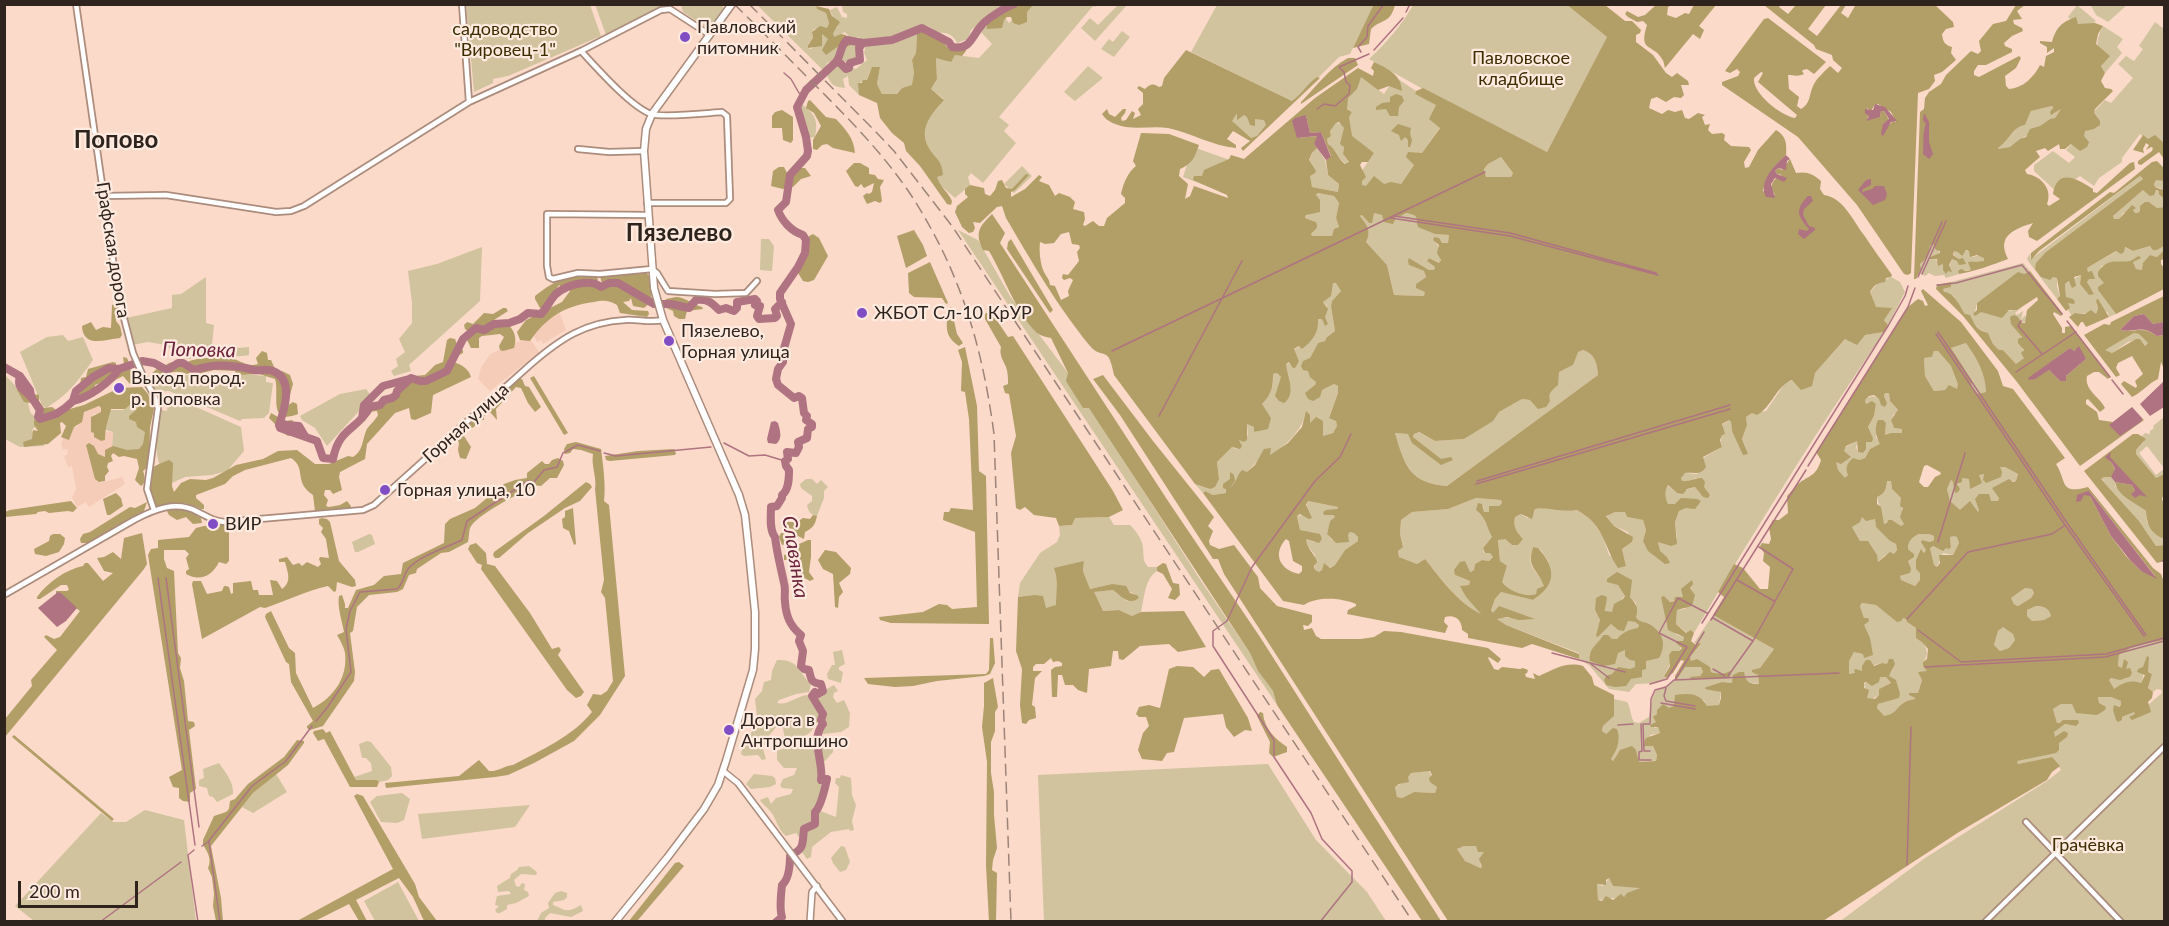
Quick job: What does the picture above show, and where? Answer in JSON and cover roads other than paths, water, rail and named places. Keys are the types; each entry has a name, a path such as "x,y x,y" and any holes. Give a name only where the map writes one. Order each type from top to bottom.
{"main road":[{"path":"615,921 655,874 704,809 718,785 755,660 754,612 745,515 732,478 660,310 652,269 644,151 646,129 652,114 732,4"}],"street":[{"name":"Графская дорога","path":"76,4 118,295 133,353 158,408 147,489 154,510"},
{"path":"462,4 469,102"},
{"path":"104,196 166,195 276,212 291,211 304,206 469,102 666,9 670,9 710,35"},
{"path":"581,51 617,88 652,114 692,115 722,112 727,116 730,199 726,203 717,204 647,203"},
{"path":"578,149 609,152 644,151"},
{"path":"648,215 547,214 549,277 553,279 582,272 600,274 652,269 668,291 715,294 746,293 756,281"},
{"name":"Горная улица","path":"154,510 184,506 208,518 208,522 258,520 363,510 374,505 562,339 590,326 615,320 663,320"},
{"path":"4,595 154,510"},
{"path":"1984,921 2164,747"},
{"path":"723,771 738,783 843,921"},
{"path":"2026,822 2121,921"},
{"path":"810,921 812,892 817,886"}],"waterway":[{"name":"Славянка","path":"776,922 782,917 780,906 782,885 788,876 790,856 802,846 804,829 815,824 815,812 821,802 827,779 821,780 817,744 819,730 823,724 821,720 823,714 812,696 815,692 818,694 823,691 821,684 812,680 809,670 801,666 803,651 799,641 801,635 791,624 786,612 785,585 771,523 771,507 777,506 788,484 789,470 785,461 788,459 787,452 796,453 799,447 798,442 807,438 808,429 812,427 812,424 806,420 802,398 799,396 794,398 778,385 776,379 778,369 783,362 783,352 791,324 780,299 780,293 805,253 806,240 803,235 788,225 778,210 786,202 790,175 807,156 808,151 797,107 806,90 835,63 839,62 846,69 849,68 850,63 860,60 859,48 863,43 892,40 922,28 949,42 952,47 963,47 970,42 987,20 1014,4"},
{"path":"1361,52 1358,47 1367,37 1368,26 1384,4"},
{"path":"1406,12 1410,4"},
{"path":"1374,50 1403,18"},
{"path":"835,63 847,40 863,43"},
{"path":"1317,109 1324,104 1335,106 1349,94 1350,85 1346,82 1344,72 1339,67 1369,54"},
{"path":"784,73 791,79 799,93 804,94"},
{"path":"1112,351 1485,172"},
{"path":"1394,216 1510,233 1656,273"},
{"path":"1391,218 1510,236 1658,275"},
{"path":"1922,274 1946,221"},
{"path":"1918,277 1942,222"},
{"path":"1159,416 1242,261"},
{"path":"1937,285 1956,283 2022,265 2062,314"},
{"name":"Поповка","path":"4,367 20,376 19,384 40,410 38,417 40,419 56,414 65,408 73,401 76,391 109,368 119,369 142,361 154,363 167,370 178,363 183,363 194,370 209,366 270,370 280,375 286,387 280,428 317,441 323,458 333,459 344,435 370,407 380,405 384,400 392,398 411,378 426,381 447,371 463,339 476,328 484,330 494,324 509,323 528,313 541,314 556,294 572,285 591,283 601,287 609,283 618,283 654,304 671,304 689,308 696,300 704,300 719,310 726,308 734,311 737,308 737,302 755,299 757,301 755,305 760,306 757,316 759,319 775,318 777,316 775,309 782,302"},
{"path":"1702,623 1888,326 1908,286"},
{"path":"1808,466 1908,307 1915,288"},
{"path":"2021,321 2018,326 2042,354"},
{"path":"2067,321 2110,377"},
{"path":"1938,332 2146,635"},
{"path":"2016,372 2076,332"},
{"path":"1936,334 2065,525 2144,636"},
{"path":"73,401 99,389 119,369"},
{"path":"20,376 30,390 31,396"},
{"path":"362,418 364,405 383,386 409,379"},
{"path":"2112,380 2123,394"},
{"path":"1477,481 1730,405"},
{"path":"1476,484 1730,409"},
{"path":"280,422 299,426 305,436"},
{"path":"1320,922 1352,882 1352,871 1322,839 1311,813 1274,757 1274,740 1213,646 1213,631 1227,621 1252,567 1315,481 1340,457 1351,434"},
{"path":"724,443 749,456 765,455 785,461"},
{"path":"316,721 351,672 346,629 350,611 360,592 397,589 406,571 413,564 462,540 467,521 528,481 534,482 544,470 557,467 563,453 578,445 600,451"},
{"path":"604,453 616,456 711,447"},
{"path":"1938,542 1965,453"},
{"path":"1711,620 1806,470"},
{"path":"1907,619 1968,552 2052,534 2064,526"},
{"path":"1728,676 1753,641 1793,569 1759,547"},
{"path":"158,578 195,845"},
{"path":"166,578 199,827"},
{"path":"1737,580 1774,601"},
{"path":"1650,684 1667,679 1687,647 1659,633 1678,598 1707,613"},
{"path":"1713,618 1753,641"},
{"path":"1918,630 1961,662 2106,654 2164,638"},
{"path":"1675,680 1704,632"},
{"path":"1925,667 2105,657 2164,641"},
{"path":"1552,653 1625,672"},
{"path":"1591,664 1609,678"},
{"path":"1713,669 1725,676"},
{"path":"1650,751 1644,751 1643,724 1650,724 1651,699 1655,690 1666,687 1674,680 1839,673"},
{"path":"1666,688 1664,696 1666,701 1695,706"},
{"path":"1661,703 1695,709"},
{"path":"1618,725 1633,724"},
{"path":"1641,724 1642,751 1639,752 1639,760 1651,760"},
{"path":"202,846 208,842 252,786 286,761 312,726"},
{"path":"1907,865 1911,727"},
{"path":"209,842 220,922"},
{"path":"194,850 188,855 198,922"},
{"path":"100,922 181,862"}],"railway":[{"path":"734,4 851,122 900,180 928,223 943,252 966,309 983,369 994,434 1011,922"},
{"path":"749,4 894,151 952,226 1413,922"}],"place":[{"name":"Павловский питомник","path":"685,37"},
{"name":"ЖБОТ Сл-10 КрУР","path":"862,313"},
{"name":"Пязелево, Горная улица","path":"669,341"},
{"name":"Выход пород. р. Поповка","path":"119,388"},
{"name":"Горная улица, 10","path":"385,490"},
{"name":"ВИР","path":"213,524"},
{"name":"Дорога в Антропшино","path":"729,730"}],"district":[{"name":"Попово","path":"116,140"},
{"name":"Пязелево","path":"679,233"}],"park label":[{"name":"садоводство \"Вировец-1\"","path":"505,39"},
{"name":"Павловское кладбище","path":"1521,68"},
{"name":"Грачёвка","path":"2088,845"}]}
